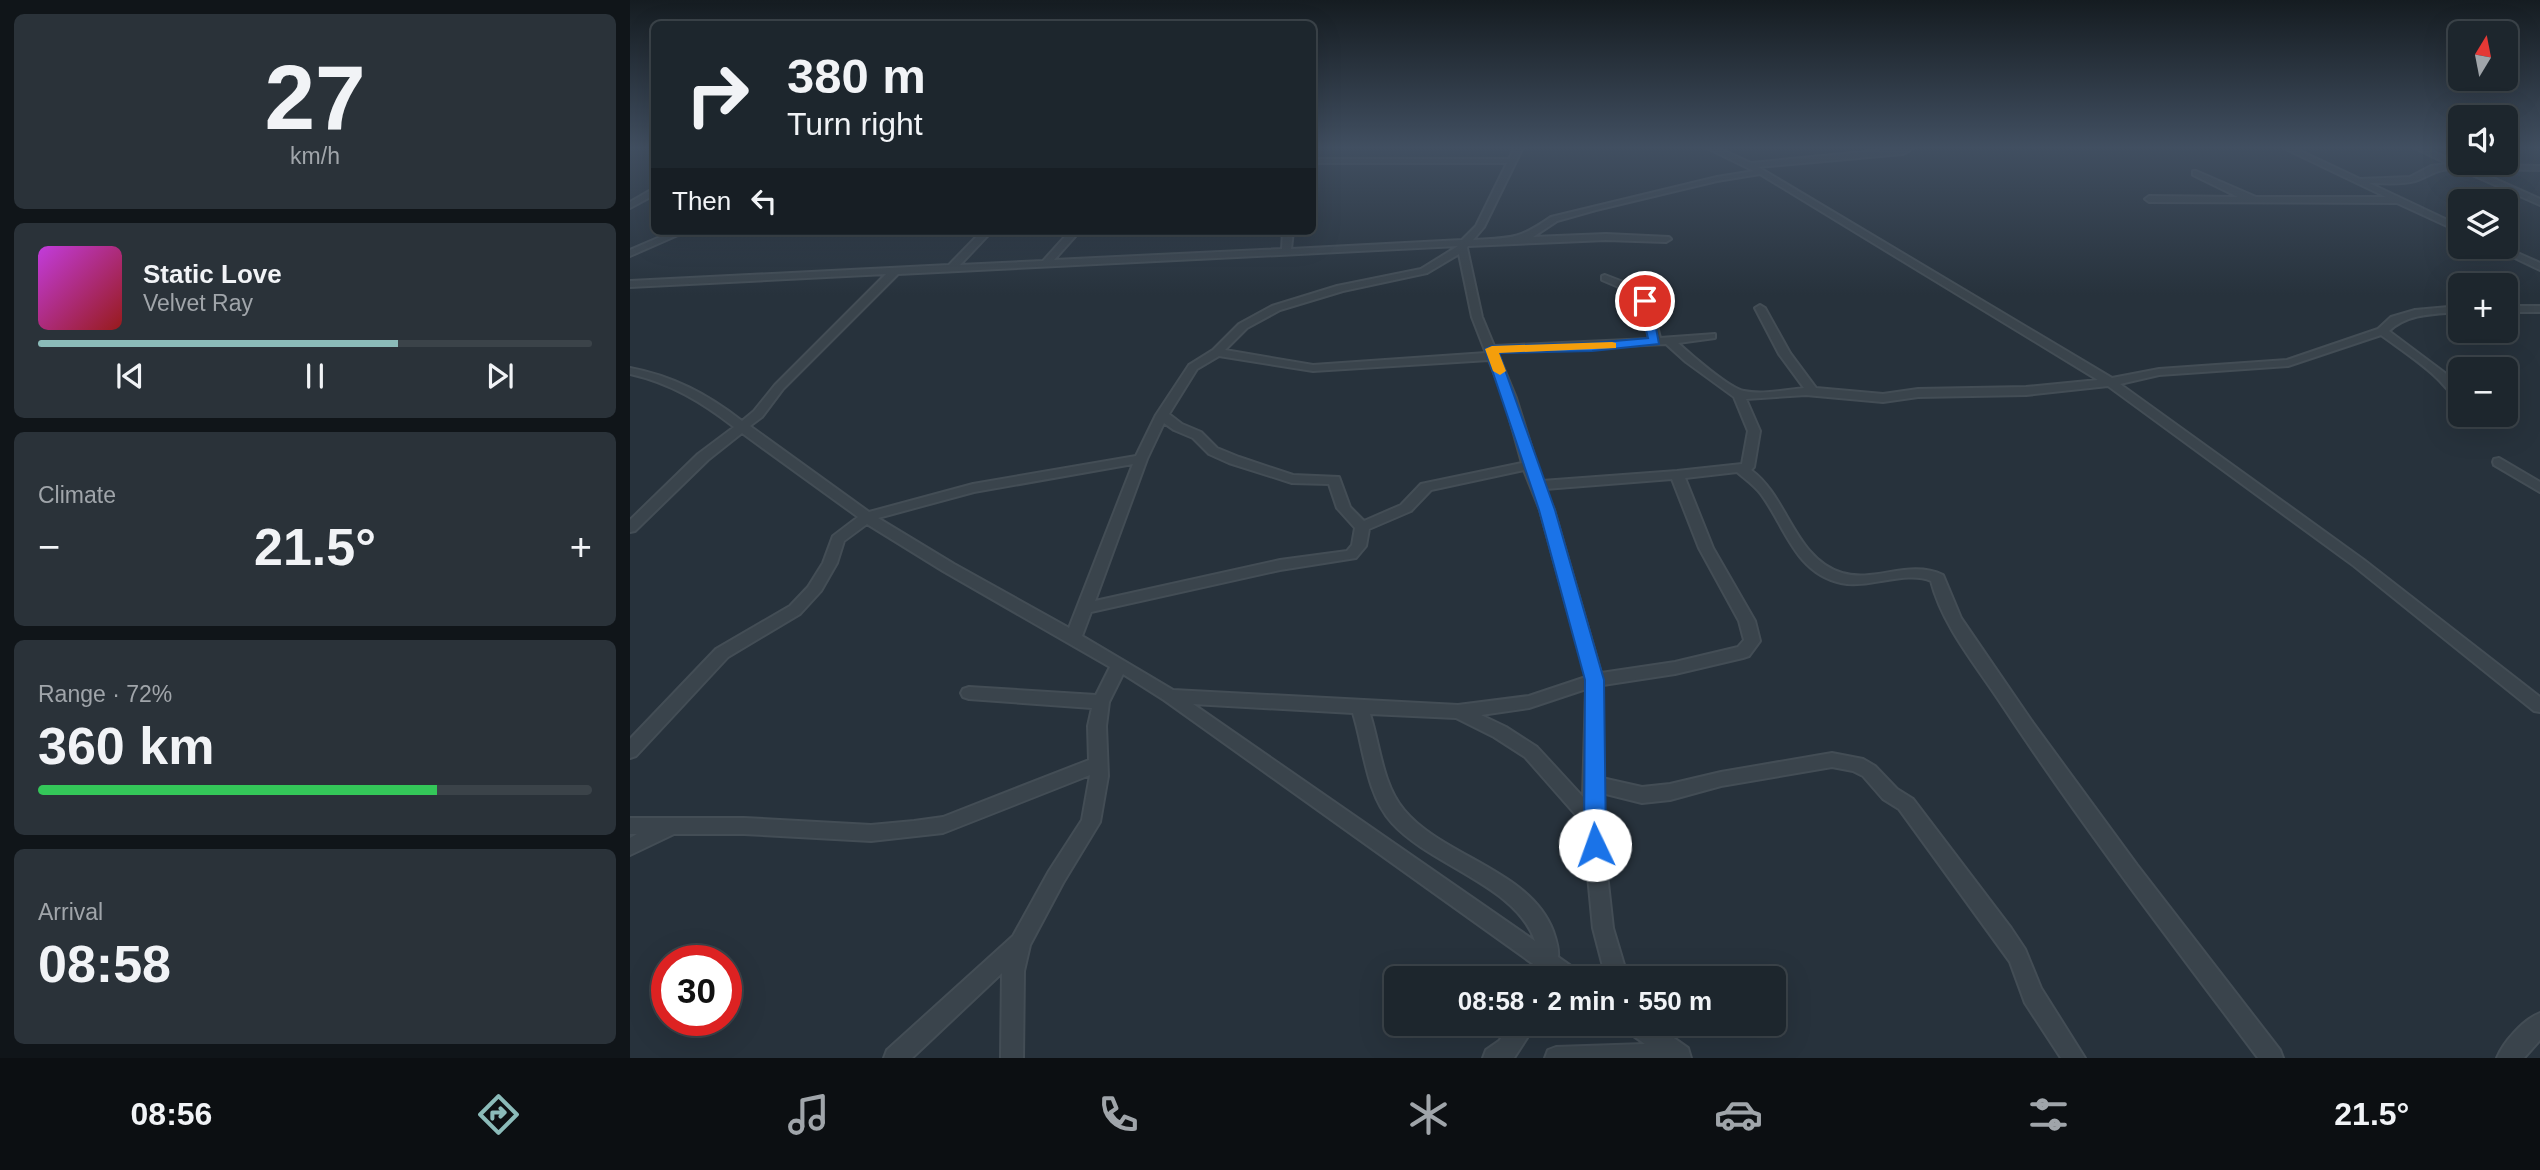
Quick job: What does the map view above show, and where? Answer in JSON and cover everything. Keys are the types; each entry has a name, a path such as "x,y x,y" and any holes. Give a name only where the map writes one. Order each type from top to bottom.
{"street":[{"path":"630,205 646,196"},
{"path":"1074,637 1141,459 1162,415 1193,367 1217,352 1243,326 1276,309 1341,288 1424,271 1463,246 1480,227 1495,196"},
{"path":"1518,240 1554,219 1643,196"},
{"path":"1801,196 2110,382 2359,564 2540,706"},
{"path":"2243,196 2255,200"},
{"path":"2390,196 2448,223"},
{"path":"2149,199 2397,200"},
{"path":"630,253 673,235"},
{"path":"953,268 983,235"},
{"path":"1046,263 1071,235"},
{"path":"1286,252 1288,235"},
{"path":"630,284 1463,246 1518,240 1606,237 1666,239"},
{"path":"1463,246 1477,317 1493,353 1529,465 1539,485 1595,680 1592,820 1603,928 1614,966"},
{"path":"2518,256 2538,265"},
{"path":"630,528 702,457 742,427 895,270"},
{"path":"1605,278 1645,295 1655,341"},
{"path":"1760,308 1779,344 1813,392"},
{"path":"2518,309 2540,309"},
{"path":"1739,395 1813,392 1866,399 1918,393 2026,391 2110,382 2159,372 2288,363 2382,331 2395,319 2415,313 2448,310"},
{"path":"2382,331 2441,374 2448,382"},
{"path":"1217,352 1313,368 1711,336"},
{"path":"1539,485 1742,470 1751,463 1754,431 1739,395 1690,360 1669,341"},
{"path":"630,370 671,380 692,390 867,517 1120,664 1170,696 1540,966"},
{"path":"1162,415 1178,427 1197,435 1213,450 1234,460 1292,479 1334,480 1344,508 1362,527"},
{"path":"630,751 722,653 794,610 813,591 830,563 838,539 867,517 973,488 1141,459"},
{"path":"2499,462 2540,488"},
{"path":"1362,527 1406,508 1426,487 1529,465"},
{"path":"1742,470 1758,480 1797,546 1807,559 1821,568 1842,579 1860,580 1924,573 1938,578 1946,610 2020,720 2095,827 2272,1058"},
{"path":"1170,696 1458,712 1529,702 1595,680 1675,668 1743,652 1750,647 1753,634 1706,548 1677,475"},
{"path":"1086,608 1280,565 1351,555 1359,547 1362,527"},
{"path":"1012,1058 1013,971 1020,943 1056,877 1091,822 1099,764 1097,726 1101,702 1120,664"},
{"path":"969,693 1101,702"},
{"path":"1360,708 1372,744 1378,780 1399,819 1506,890 1528,909 1543,931 1546,966"},
{"path":"1458,712 1500,732 1531,752 1592,820"},
{"path":"1594,784 1642,795 1670,792 1721,779 1832,760 1857,764 1870,771 1890,794 1906,804 2004,934 2018,956 2033,995 2074,1058"},
{"path":"630,826 676,824 871,833 914,829 943,825 1099,764"},
{"path":"630,847 676,824"},
{"path":"895,1058 1020,943"},
{"path":"2508,1058 2540,1024"},
{"path":"1494,1058 1507,1049 1516,1036"},
{"path":"1653,1036 1681,1056"},
{"path":"1556,1058 1681,1056"}],"slow traffic":[{"path":"1500,371 1492,349 1612,346"}],"route":[{"path":"1595,845 1592,820 1596,745 1595,680 1547,510 1529,465 1510,398 1492,349 1592,347 1655,341 1645,301"}]}
